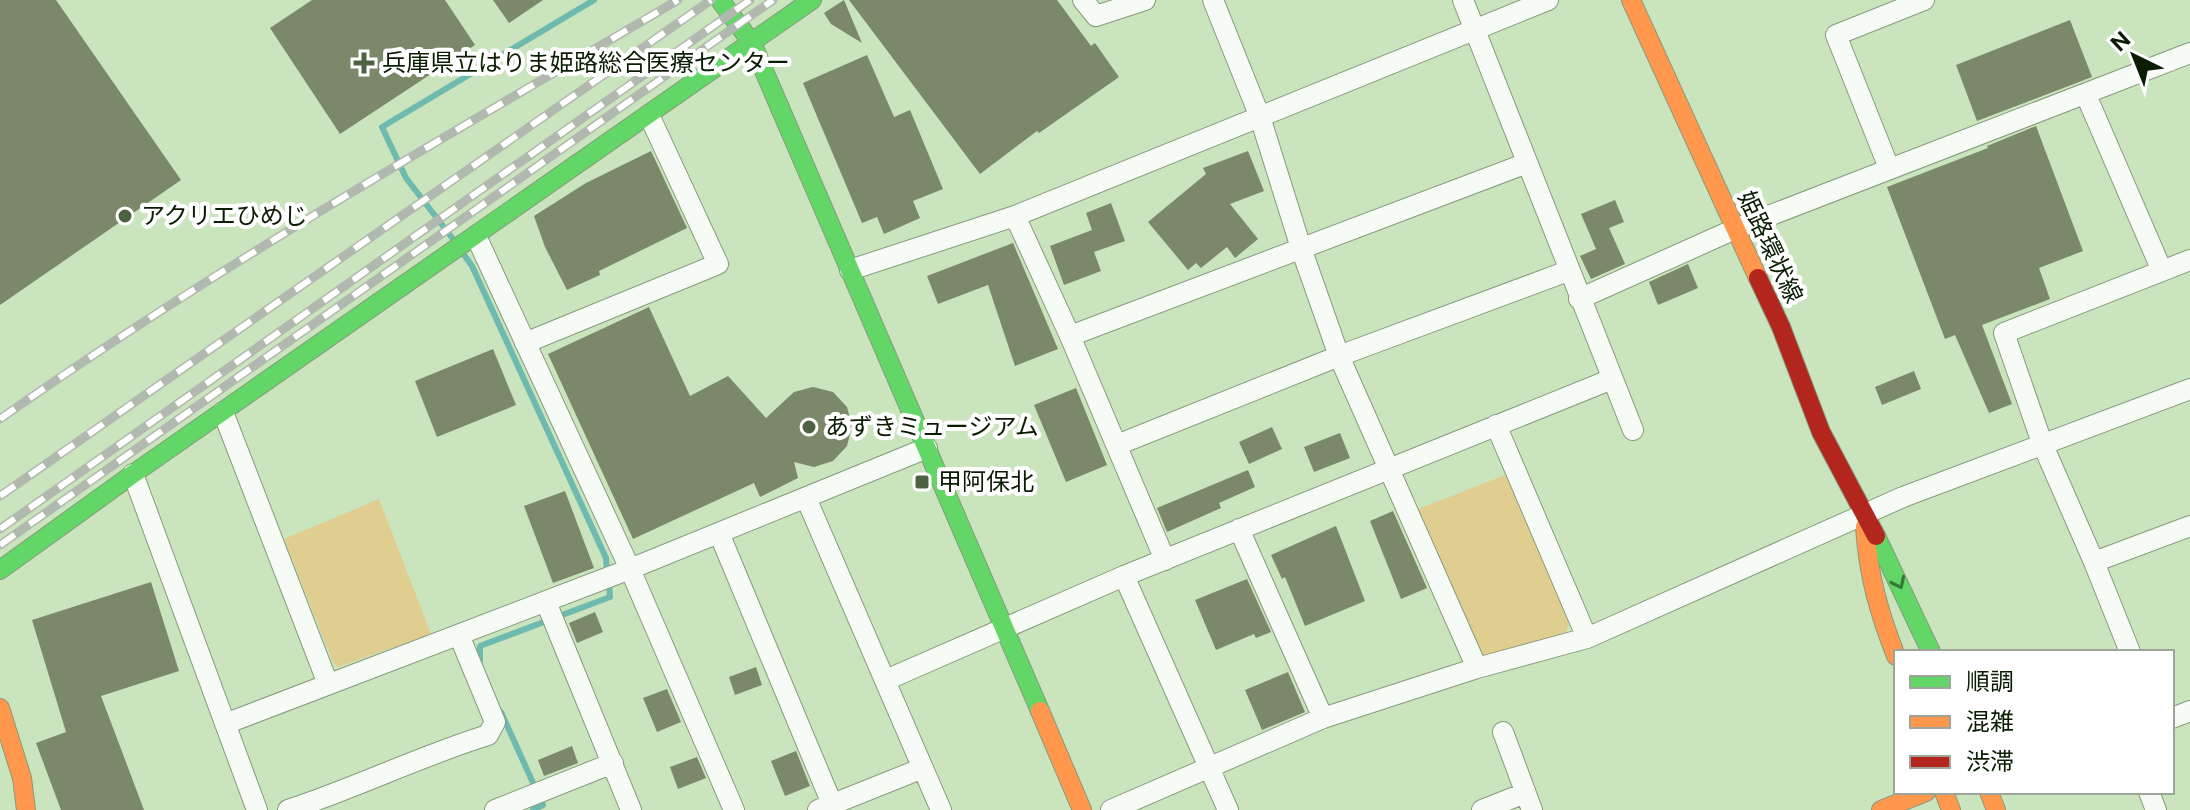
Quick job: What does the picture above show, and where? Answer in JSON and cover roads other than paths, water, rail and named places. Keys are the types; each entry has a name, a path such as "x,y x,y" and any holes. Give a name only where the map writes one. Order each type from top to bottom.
{"street":[{"path":"720,0 752,43 1082,810"},
{"path":"0,570 812,0"},
{"path":"1083,0 1096,16 1145,0"},
{"path":"1213,0 1260,117 1339,356 1477,668"},
{"path":"1463,0 1633,430"},
{"path":"850,270 1015,216 1548,0"},
{"name":"姫路環状線","path":"1631,0 1781,327 1821,432 1865,514 1930,650"},
{"path":"1889,168 1836,35 1924,0"},
{"path":"1579,299 1735,229 2190,53"},
{"path":"2086,95 2162,271"},
{"path":"525,343 718,264 649,115"},
{"path":"1070,336 1527,163"},
{"path":"1015,216 1070,336 1165,560"},
{"path":"476,236 630,569 734,810"},
{"path":"2129,650 2042,443 2004,333 2190,260"},
{"path":"1117,445 1339,356 1568,271"},
{"path":"886,680 1124,576 1612,379"},
{"path":"1111,810 1323,718 1477,668 1587,638 1865,514 2042,443 2190,389"},
{"path":"223,412 328,684"},
{"path":"1496,425 1587,638"},
{"path":"225,724 459,635 551,613 630,569 927,448"},
{"path":"133,474 257,810"},
{"path":"806,498 941,810"},
{"name":"姫路環状線","path":"1865,514 1867,564 1894,650"},
{"path":"2094,562 2190,526"},
{"path":"1239,529 1323,718"},
{"path":"719,533 825,807 923,768"},
{"path":"1124,576 1228,810"},
{"path":"551,613 631,810"},
{"path":"288,810 441,750 488,735 495,722 459,635"},
{"path":"0,708 22,778 26,810"},
{"path":"1482,810 1529,801 1503,732"},
{"path":"495,810 613,763"},
{"path":"1881,810 1921,794"}],"waterway":[{"path":"453,239 406,178 382,127 594,0"},
{"path":"462,252 472,266 606,558 607,572"},
{"path":"480,661 480,646 610,597 609,583"},
{"path":"501,712 543,805 533,810"}],"railway":[{"path":"0,419 250,255 678,0"},
{"path":"0,496 711,0"},
{"path":"0,529 750,0"},
{"path":"0,545 773,0"}],"place":[{"name":"兵庫県立はりま姫路総合医療センター","path":"364,63"},
{"name":"アクリエひめじ","path":"125,216"},
{"name":"あずきミュージアム","path":"809,427"},
{"name":"甲阿保北","path":"922,482"}]}
